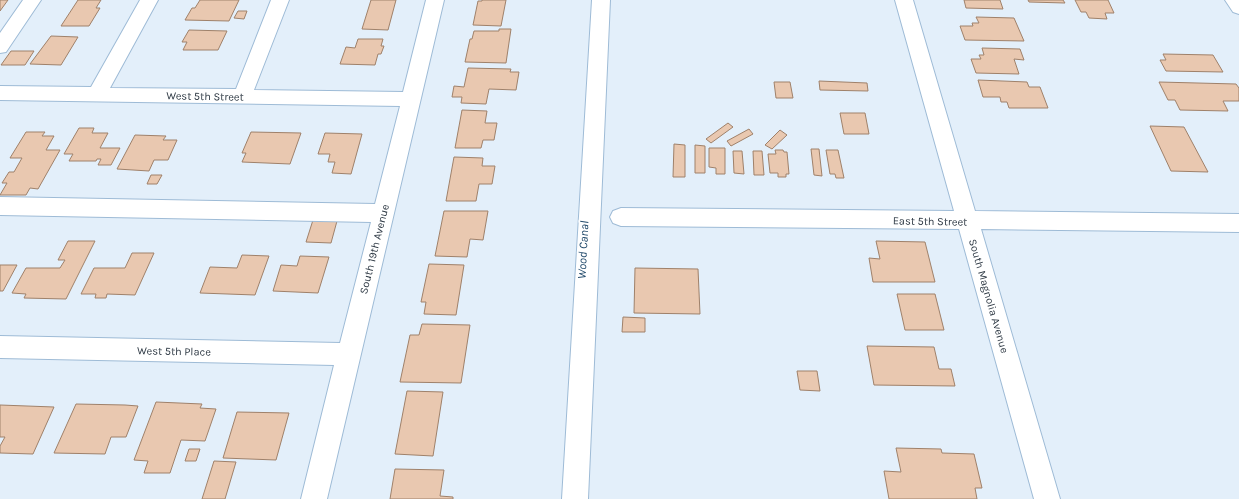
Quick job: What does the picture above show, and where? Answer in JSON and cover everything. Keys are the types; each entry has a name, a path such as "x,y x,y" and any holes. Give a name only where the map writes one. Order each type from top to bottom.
{"street":[{"path":"0,47 32,0"},
{"path":"96,95 149,0"},
{"path":"242,96 280,0"},
{"name":"South 19th Avenue","path":"314,499 435,0"},
{"path":"575,499 601,0"},
{"name":"South Magnolia Avenue","path":"904,0 1047,499"},
{"path":"1234,0 1239,8"},
{"name":"West 5th Street","path":"0,93 411,99"},
{"path":"0,206 383,214"},
{"name":"East 5th Street","path":"621,217 1239,224"},
{"name":"West 5th Place","path":"0,348 349,354"}],"building":[{"path":"0,0 8,0 0,11"},
{"path":"78,0 101,0 96,8 100,8 89,26 61,26"},
{"path":"200,0 239,0 229,21 185,20 192,8 195,8"},
{"path":"371,0 396,0 388,30 362,29"},
{"path":"506,0 501,26 473,25 478,1"},
{"path":"964,0 1000,0 1003,9 966,8"},
{"path":"1028,0 1063,0 1065,3 1029,2"},
{"path":"1075,0 1108,0 1114,13 1105,13 1107,19 1089,18 1086,12 1081,12"},
{"path":"238,11 247,11 244,19 234,18"},
{"path":"976,17 1014,18 1024,41 965,40 960,26 973,26 972,23 979,23"},
{"path":"499,29 511,29 506,63 465,62 470,39 472,39 474,31 499,31"},
{"path":"189,30 227,31 218,50 183,50 187,42 182,42"},
{"path":"51,36 78,37 61,65 30,64"},
{"path":"358,39 383,39 381,46 384,46 381,54 378,54 375,65 340,64 346,47 355,48"},
{"path":"982,48 1020,49 1024,60 1014,59 1019,74 976,73 971,59 981,59 979,55 984,55"},
{"path":"11,51 34,51 25,65 1,65"},
{"path":"1163,54 1213,55 1223,72 1166,71 1160,60 1166,60"},
{"path":"468,68 511,69 510,72 519,72 516,90 489,89 486,104 461,103 462,97 452,97 454,86 464,87"},
{"path":"978,80 1027,82 1029,87 1040,87 1048,108 1009,108 1007,102 1001,102 1000,97 983,97"},
{"path":"819,81 867,83 868,91 820,90"},
{"path":"774,82 790,82 793,98 776,98"},
{"path":"1159,82 1236,84 1239,88 1239,101 1223,101 1228,111 1180,110 1175,100 1168,100"},
{"path":"462,110 487,111 485,123 497,123 494,140 483,140 481,148 455,148"},
{"path":"840,113 865,113 869,134 844,134"},
{"path":"728,123 733,127 711,143 706,139"},
{"path":"1150,126 1184,127 1208,172 1171,171"},
{"path":"79,128 94,128 92,133 108,133 100,148 120,148 111,165 98,165 101,159 97,159 96,161 69,161 73,154 64,154"},
{"path":"749,129 753,134 731,146 727,141"},
{"path":"780,130 787,135 772,149 765,145"},
{"path":"26,132 45,132 42,136 54,136 46,150 60,150 38,189 30,188 26,195 0,195 7,183 2,183 9,172 14,172 22,158 10,158"},
{"path":"251,132 301,133 290,164 242,162 246,153 242,153"},
{"path":"325,133 362,134 351,174 332,173 335,162 328,162 330,154 318,154"},
{"path":"135,135 166,136 163,140 177,140 168,160 154,160 149,171 117,169"},
{"path":"674,144 685,145 685,177 673,177"},
{"path":"695,145 705,146 705,173 695,173"},
{"path":"709,148 725,148 725,174 716,174 716,168 709,167"},
{"path":"811,149 819,149 822,176 814,175"},
{"path":"775,150 783,150 784,152 787,152 789,174 786,174 786,177 778,177 778,173 770,173 768,154 776,154"},
{"path":"826,150 838,150 844,178 836,178 835,174 830,174"},
{"path":"733,151 742,151 744,174 734,173"},
{"path":"753,151 762,151 764,175 754,175"},
{"path":"454,157 483,158 482,166 495,166 492,184 479,184 476,201 446,201"},
{"path":"151,175 162,175 157,184 147,184"},
{"path":"444,211 488,211 483,240 470,239 467,257 435,256"},
{"path":"313,220 337,221 331,243 306,242"},
{"path":"68,241 95,241 66,299 24,298 26,294 12,293 26,268 60,268 65,260 58,260"},
{"path":"876,241 925,242 935,282 873,282 869,258 880,259"},
{"path":"132,253 154,253 135,295 107,294 106,298 95,298 96,294 81,294 94,268 125,268"},
{"path":"242,255 269,256 255,295 200,293 210,267 237,268"},
{"path":"300,256 329,257 318,293 273,291 281,265 297,266"},
{"path":"429,264 464,265 456,315 424,314 426,302 421,302"},
{"path":"0,265 17,265 3,291 0,291"},
{"path":"635,268 698,269 700,314 634,313"},
{"path":"897,294 935,294 944,330 905,330"},
{"path":"623,317 645,318 645,332 622,332"},
{"path":"422,324 470,325 461,383 400,382 410,335 419,335"},
{"path":"867,346 934,347 939,369 951,369 955,386 874,385"},
{"path":"797,371 817,371 820,391 800,390"},
{"path":"407,391 443,392 433,456 395,454"},
{"path":"156,402 202,404 200,408 216,409 205,441 181,440 170,473 144,473 148,461 134,460"},
{"path":"76,404 138,406 126,437 111,437 105,454 54,453"},
{"path":"0,405 54,407 33,454 0,453 0,446 5,437 0,437"},
{"path":"237,412 289,413 276,460 223,458"},
{"path":"896,448 941,449 942,453 974,454 982,488 975,488 977,499 889,499 884,471 901,472"},
{"path":"189,449 200,449 196,461 185,461"},
{"path":"214,461 236,462 225,499 202,499"},
{"path":"395,469 444,470 440,496 453,497 453,499 390,499"}],"water label":[{"name":"Wood Canal","path":"583,250"}]}
